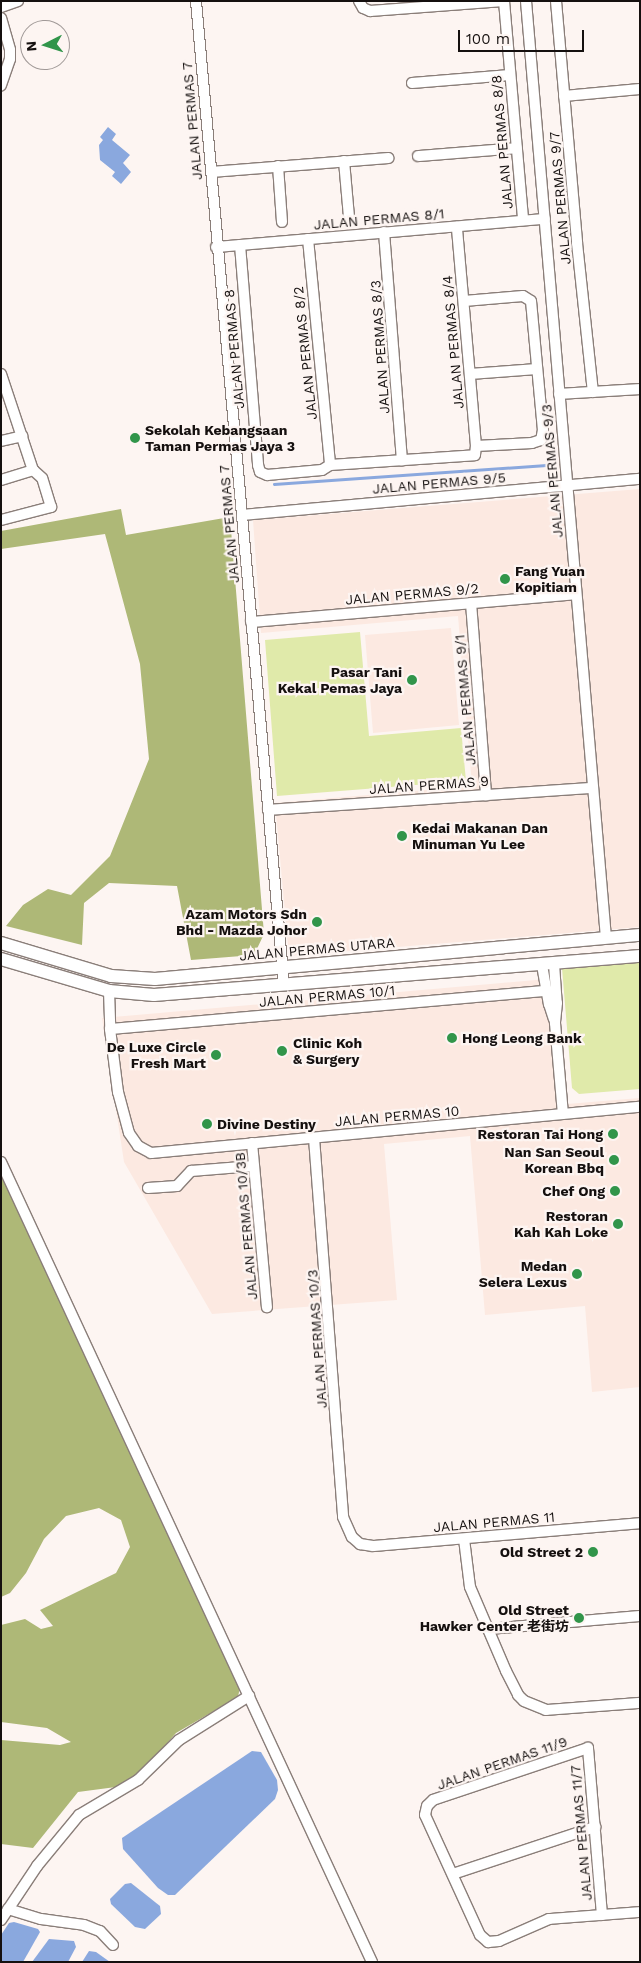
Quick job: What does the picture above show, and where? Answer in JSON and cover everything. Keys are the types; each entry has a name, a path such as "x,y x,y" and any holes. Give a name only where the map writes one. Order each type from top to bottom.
{"main road":[{"name":"JALAN PERMAS UTARA","path":"1,943 111,976 155,979 640,935"},
{"path":"412,956 409,966 415,972"},
{"path":"1,959 109,991 154,994 415,972 640,956"}],"street":[{"path":"1,8 18,1"},
{"name":"JALAN PERMAS 7","path":"196,1 216,247 284,984"},
{"path":"359,1 363,8 370,11 427,4 504,1"},
{"name":"JALAN PERMAS 8/8","path":"504,1 523,220"},
{"name":"JALAN PERMAS 9/3","path":"526,1 606,938"},
{"name":"JALAN PERMAS 9/7","path":"556,1 577,243 593,392"},
{"path":"1,18 10,50 8,68 1,85"},
{"path":"412,83 510,75"},
{"path":"564,96 640,89"},
{"path":"418,156 517,148"},
{"path":"211,172 388,158"},
{"path":"344,161 349,216"},
{"path":"278,166 282,222"},
{"name":"JALAN PERMAS 8/1","path":"216,247 545,218"},
{"name":"JALAN PERMAS 8/4","path":"457,227 475,451"},
{"name":"JALAN PERMAS 8/3","path":"384,232 402,460"},
{"name":"JALAN PERMAS 8/2","path":"308,239 330,465"},
{"name":"JALAN PERMAS 8","path":"240,245 258,465 260,472 267,475 322,470 330,465 402,460 475,451 541,440 543,430 538,369"},
{"path":"464,301 517,297 528,298 532,307 538,369 470,374"},
{"path":"1,374 4,393 22,436 33,470 42,478 51,507 1,520"},
{"path":"559,394 640,389"},
{"path":"1,441 22,436"},
{"path":"1,480 33,470"},
{"name":"JALAN PERMAS 9/5","path":"242,516 640,478"},
{"name":"JALAN PERMAS 9/2","path":"251,622 576,594"},
{"name":"JALAN PERMAS 9/1","path":"471,603 486,795"},
{"name":"JALAN PERMAS 9","path":"268,810 592,788"},
{"path":"548,964 547,991 555,1022 563,1114"},
{"path":"548,964 557,1002 555,1022"},
{"name":"JALAN PERMAS 10","path":"109,991 110,1029 118,1092 129,1133 138,1146 151,1153 640,1107"},
{"name":"JALAN PERMAS 10/1","path":"110,1029 547,991"},
{"name":"JALAN PERMAS 10/3","path":"314,1138 344,1517 352,1537"},
{"name":"JALAN PERMAS 10/3B","path":"252,1143 267,1306"},
{"path":"1,1162 372,1962"},
{"path":"148,1188 177,1186 191,1171 254,1166"},
{"name":"JALAN PERMAS 11","path":"352,1537 360,1544 373,1546 640,1523"},
{"path":"466,1558 484,1537"},
{"path":"464,1539 470,1587 518,1695 538,1708 546,1710 640,1703"},
{"path":"445,1541 459,1550 466,1558"},
{"path":"488,1629 640,1616"},
{"path":"1,1920 37,1866 79,1815 138,1780 179,1740 249,1696"},
{"name":"JALAN PERMAS 11/9","path":"453,1874 426,1815 427,1806 433,1800 588,1748"},
{"name":"JALAN PERMAS 11/7","path":"588,1748 602,1915"},
{"path":"595,1827 453,1874 480,1936 488,1942 499,1941 549,1919 640,1912"},
{"path":"8,1909 40,1919 84,1925 100,1931 113,1945"}],"shaded area":[{"path":"640,489 640,927 289,956 275,803 472,786 458,616 261,633 253,520"},
{"name":"Pasar Tani Kekal Pemas Jaya","path":"451,628 459,725 373,733 365,635"},
{"path":"558,978 567,1104 640,1098 640,1387 592,1392 585,1306 485,1315 470,1136 384,1144 397,1300 212,1314 124,1162 102,1018"}],"green space":[{"path":"121,509 126,535 230,517 264,934 254,955 191,960 177,886 109,883 84,903 82,945 6,926 23,905 48,889 71,895 110,856 149,759 140,664 105,534 1,549 1,531"},
{"path":"360,632 369,736 461,728 466,781 277,796 265,640"},
{"path":"640,959 640,1089 579,1094 572,1088 562,968"},
{"path":"1,1170 240,1687 238,1697 176,1733 131,1785 78,1792 33,1848 1,1844 1,1740 60,1745 71,1742 47,1728 1,1722 1,1625 25,1619 41,1629 53,1626 40,1610 116,1573 130,1547 121,1520 99,1508 66,1516 44,1539 26,1573 10,1593 1,1597"}],"water":[{"path":"108,127 116,134 112,140 130,155 123,163 131,172 121,184 112,176 115,172 100,160 99,145 103,140 100,137"},
{"path":"252,1751 261,1752 277,1780 278,1790 275,1799 175,1895 168,1895 158,1888 123,1849 122,1838"},
{"path":"131,1883 160,1906 161,1914 145,1929 135,1927 111,1904 110,1899 125,1884"},
{"path":"14,1922 38,1929 40,1932 23,1962 1,1962 1,1935 9,1923"},
{"path":"49,1939 74,1941 76,1947 68,1962 32,1962"},
{"path":"89,1951 96,1952 110,1962 82,1962"}],"waterway":[{"path":"274,484 546,465"}],"place":[{"name":"Sekolah Kebangsaan Taman Permas Jaya 3","path":"135,438"},
{"name":"Fang Yuan Kopitiam","path":"505,579"},
{"name":"Pasar Tani Kekal Pemas Jaya","path":"412,680"},
{"name":"Kedai Makanan Dan Minuman Yu Lee","path":"402,836"},
{"name":"Azam Motors Sdn Bhd - Mazda Johor","path":"317,922"},
{"name":"Hong Leong Bank","path":"452,1038"},
{"name":"Clinic Koh & Surgery","path":"282,1051"},
{"name":"De Luxe Circle Fresh Mart","path":"216,1055"},
{"name":"Divine Destiny","path":"207,1124"},
{"name":"Restoran Tai Hong","path":"613,1134"},
{"name":"Nan San Seoul Korean Bbq","path":"614,1160"},
{"name":"Chef Ong","path":"615,1191"},
{"name":"Restoran Kah Kah Loke","path":"618,1224"},
{"name":"Medan Selera Lexus","path":"577,1274"},
{"name":"Old Street 2","path":"593,1552"},
{"name":"Old Street Hawker Center 老街坊","path":"579,1618"}]}
